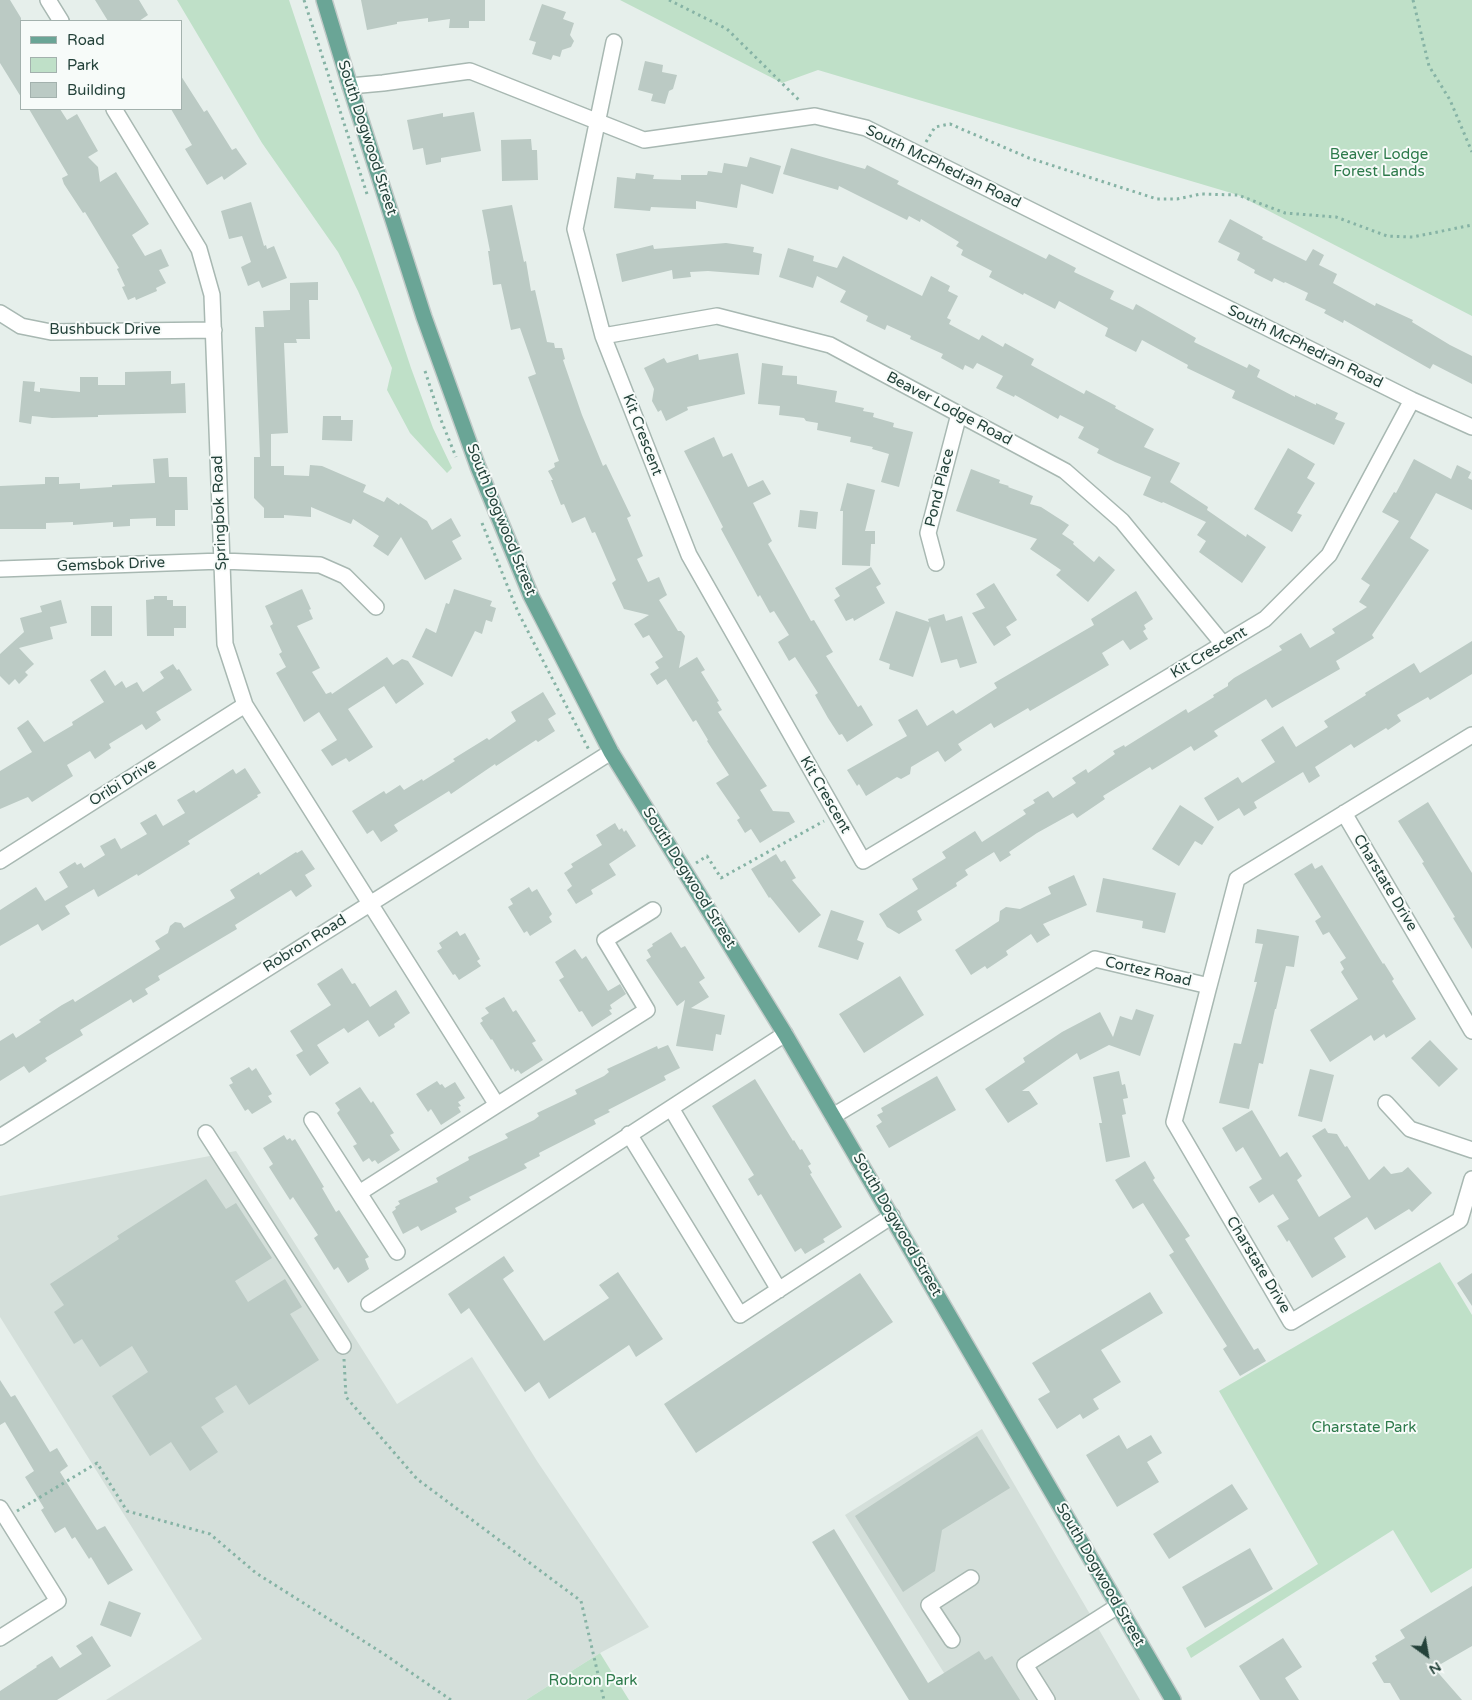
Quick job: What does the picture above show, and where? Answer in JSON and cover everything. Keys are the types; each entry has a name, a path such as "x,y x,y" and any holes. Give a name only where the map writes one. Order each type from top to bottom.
{"main road":[{"name":"South Dogwood Street","path":"324,0 424,317 478,467 531,596 611,752 785,1034 1172,1700"}],"street":[{"path":"48,0 60,20"},
{"name":"Kit Crescent","path":"614,42 575,229 604,336 689,555 863,861 1265,618 1329,555 1412,400"},
{"name":"South McPhedran Road","path":"350,86 383,84 470,71 644,140 815,116 866,128 1412,400 1472,427"},
{"name":"Springbok Road","path":"115,110 199,249 212,295 225,644 245,705 497,1105"},
{"name":"Bushbuck Drive","path":"0,313 21,326 51,332 214,330"},
{"name":"Beaver Lodge Road","path":"604,336 717,316 830,345 1065,471 1122,521 1223,644"},
{"name":"Pond Place","path":"936,563 928,533 959,414"},
{"name":"Gemsbok Drive","path":"0,569 222,561 320,565 345,576 376,607"},
{"name":"Oribi Drive","path":"0,861 245,705"},
{"name":"Cortez Road","path":"833,1116 1096,959 1209,986 1236,879 1472,735"},
{"name":"Robron Road","path":"0,1137 611,752"},
{"name":"Charstate Drive","path":"1344,814 1472,1031"},
{"path":"359,1193 647,1010 605,940 653,910"},
{"name":"Charstate Drive","path":"1209,986 1174,1122 1292,1322 1460,1220 1472,1179"},
{"path":"369,1304 785,1034"},
{"path":"1386,1104 1410,1129 1472,1150"},
{"path":"671,1108 779,1290"},
{"path":"312,1120 397,1252"},
{"path":"206,1132 343,1346"},
{"path":"629,1134 740,1315 892,1216"},
{"path":"0,1638 58,1601 3,1513"},
{"path":"952,1640 929,1605 971,1578"},
{"path":"1047,1700 1025,1665 1118,1606"}],"path":[{"path":"669,0 727,29 815,116"},
{"path":"1413,0 1429,66 1450,100 1472,152"},
{"path":"918,154 935,127 950,124 1029,158 1157,199 1177,200 1201,194 1238,195 1285,213 1336,217 1388,236 1413,237 1472,225"},
{"path":"684,870 708,856 721,878 837,814"},
{"path":"343,1346 346,1397 417,1479 581,1601 604,1700"},
{"path":"3,1513 97,1463 127,1511 210,1534 256,1572 384,1654 451,1700"}],"shaded area":[{"path":"236,1151 397,1404 472,1357 537,1461 649,1627 600,1653 526,1700 106,1700 202,1639 0,1317 0,1196"},
{"path":"982,1429 1140,1700 961,1700 845,1515"}],"green space":[{"path":"177,0 289,0 411,368 433,428 452,468 447,473 410,433 387,390 392,368 358,291 338,252 262,143"},
{"name":"Beaver Lodge Forest Lands","path":"620,0 1472,0 1472,316 1238,195 818,70 782,83"},
{"name":"Charstate Park","path":"1440,1262 1472,1315 1472,1568 1431,1593 1393,1530 1191,1658 1186,1648 1318,1564 1219,1391"},
{"name":"Robron Park","path":"600,1653 629,1700 526,1700"}],"building":[{"path":"0,0 10,0 21,18 20,95 0,63"},
{"path":"95,0 139,0 148,15 140,20 107,20"},
{"path":"361,0 485,0 485,21 469,21 469,28 449,28 450,19 428,22 428,18 397,22 397,24 367,30"},
{"path":"542,4 566,12 563,19 574,23 570,35 574,41 571,47 562,50 560,57 553,55 551,60 532,54 536,42 529,40"},
{"path":"645,61 663,65 662,72 677,75 673,89 669,91 665,104 651,101 653,94 638,90"},
{"path":"182,78 204,112 207,110 232,150 236,148 247,164 224,180 222,176 207,185 185,149 192,145 172,110 182,110"},
{"path":"30,110 61,110 67,120 77,114 98,151 88,157 98,167 100,182 116,172 149,224 132,235 145,256 161,249 169,266 159,270 166,283 156,288 157,291 136,300 135,297 128,300 122,287 125,286 117,269 119,268 85,212 83,213 64,184 62,178 68,175"},
{"path":"474,112 481,151 441,158 441,162 426,165 423,148 413,150 407,120 443,113 443,117"},
{"path":"531,139 532,150 537,150 538,180 502,181 501,140"},
{"path":"791,148 865,169 867,165 899,181 897,184 1046,259 1049,254 1076,268 1074,272 1114,291 1110,299 1133,310 1136,304 1196,338 1194,342 1247,368 1249,364 1260,370 1257,377 1295,397 1295,395 1338,413 1335,419 1345,423 1334,445 1232,398 1235,391 1187,368 1188,365 1142,340 1136,352 1105,336 1108,328 1059,301 1055,309 989,277 992,271 961,255 963,250 956,246 959,242 921,219 920,222 909,216 907,220 839,186 838,190 783,174"},
{"path":"750,157 781,166 773,194 741,184 737,208 696,201 696,209 651,207 650,211 614,208 617,177 635,179 636,173 654,175 653,179 681,180 681,175 707,175 708,171 722,173 724,163 747,167"},
{"path":"251,202 264,246 266,245 267,249 274,246 287,278 262,288 259,281 248,286 241,267 251,262 242,236 229,239 221,211"},
{"path":"512,205 524,262 526,261 531,291 535,290 547,342 554,343 555,348 562,348 565,359 563,360 582,415 603,466 606,464 631,516 627,518 643,556 637,559 648,582 659,577 667,595 659,600 678,631 681,631 685,636 679,668 697,657 705,670 701,672 719,701 717,702 722,710 718,712 767,786 760,790 773,811 789,812 795,822 760,843 751,829 745,833 737,820 740,818 716,783 729,775 696,720 693,722 666,679 657,685 650,674 659,668 655,662 663,657 649,635 643,638 634,624 649,615 624,609 612,583 616,580 595,532 592,533 585,517 572,523 564,504 561,505 551,480 553,480 548,471 555,467 554,463 559,461 528,377 536,374 520,328 511,330 501,284 493,285 488,251 490,251 482,210"},
{"path":"1230,219 1263,237 1262,239 1306,261 1313,249 1324,255 1319,265 1337,274 1333,283 1375,306 1376,303 1413,320 1412,322 1472,356 1472,384 1433,364 1430,369 1344,320 1343,323 1324,313 1326,310 1305,300 1308,293 1285,282 1274,278 1272,282 1254,273 1255,270 1237,260 1240,253 1218,242"},
{"path":"726,243 754,247 753,252 762,254 759,275 708,271 690,272 691,277 673,279 672,270 622,282 616,254 653,245 654,249"},
{"path":"788,248 814,256 813,261 837,268 843,256 922,296 931,276 950,286 948,291 958,296 947,318 951,320 949,324 979,340 982,335 1003,347 1005,343 1034,359 1031,365 1084,394 1086,390 1154,429 1144,447 1180,463 1170,482 1208,507 1207,510 1246,537 1247,534 1266,547 1242,583 1199,552 1206,541 1197,535 1206,522 1143,495 1151,477 1097,453 1099,449 1078,438 1084,427 1060,415 1058,419 1015,395 1014,397 996,388 1003,376 977,363 973,369 965,365 963,370 941,358 943,354 910,339 911,336 887,325 885,330 866,321 868,316 840,302 846,291 817,276 813,288 779,277"},
{"path":"318,282 318,300 309,300 310,339 296,339 297,343 284,343 288,433 271,434 271,466 284,466 284,475 309,476 310,465 322,466 366,485 363,492 384,502 387,497 399,505 400,503 427,521 432,530 451,518 461,536 452,541 462,559 425,580 401,537 388,556 373,546 379,536 353,519 351,524 311,507 311,517 284,515 284,518 264,518 264,508 254,498 254,457 260,457 255,327 264,327 263,311 290,310 290,283"},
{"path":"738,353 745,394 687,407 688,410 666,421 661,410 658,412 652,401 654,389 644,368 664,358 667,363 698,354 699,360"},
{"path":"762,363 783,366 782,375 797,376 797,384 837,391 835,402 864,408 863,411 874,413 873,417 894,423 893,427 913,432 899,487 881,482 889,454 872,449 873,447 850,442 851,437 817,430 818,423 806,421 804,418 779,415 780,406 758,404"},
{"path":"171,371 171,384 185,383 186,413 52,418 32,416 31,424 19,422 23,381 35,382 34,391 40,392 40,388 80,392 80,377 98,377 98,385 125,385 125,372"},
{"path":"323,416 341,416 341,420 353,420 352,441 322,440"},
{"path":"714,437 723,457 732,453 748,487 763,480 771,494 753,503 772,541 768,544 811,621 814,620 833,652 826,656 858,707 861,705 873,725 847,742 842,734 839,735 828,718 815,695 818,693 795,657 789,661 778,642 789,635 774,611 770,613 760,595 758,597 721,529 723,527 684,451"},
{"path":"1288,448 1315,464 1307,478 1315,483 1297,513 1302,515 1292,532 1254,509"},
{"path":"168,458 169,477 187,477 188,510 175,510 175,526 156,526 156,518 130,519 130,526 113,527 113,522 73,525 73,522 46,523 46,529 0,529 0,486 45,484 45,477 59,477 59,484 80,483 80,489 155,483 153,459"},
{"path":"1414,459 1451,479 1457,465 1471,472 1468,478 1472,480 1472,510 1436,493 1410,538 1429,550 1372,635 1374,638 1336,661 1340,669 1272,708 1266,699 1214,731 1218,736 1194,751 1191,746 1152,770 1150,767 1103,796 1105,799 1077,818 1073,813 1037,833 1009,852 1011,855 1000,862 994,852 965,870 968,875 956,883 957,886 917,911 922,920 899,934 887,927 879,914 918,889 912,879 946,858 942,852 975,831 982,842 1026,814 1023,810 1035,803 1033,800 1048,791 1053,798 1076,783 1072,778 1086,769 1088,773 1115,754 1113,751 1124,745 1125,747 1186,709 1188,713 1214,697 1213,695 1228,686 1228,683 1234,678 1282,650 1279,646 1301,633 1310,648 1335,633 1332,629 1367,607 1359,602 1370,585 1361,579 1399,521 1382,512 1394,492 1396,493"},
{"path":"971,469 1000,480 999,483 1008,487 1033,496 1030,504 1041,507 1069,525 1062,534 1074,542 1073,544 1094,562 1099,556 1115,570 1088,602 1056,575 1061,570 1030,549 1037,539 956,511"},
{"path":"847,483 875,490 865,531 875,531 875,544 871,544 870,566 842,565 843,511 840,511"},
{"path":"800,510 818,512 816,529 798,527"},
{"path":"871,567 881,584 876,587 885,603 854,621 853,618 846,621 834,600 840,596 835,588"},
{"path":"994,583 1017,620 1006,627 1011,635 994,646 972,613 985,608 976,594"},
{"path":"302,589 311,609 309,610 313,619 297,626 320,668 312,672 326,694 331,692 332,694 387,657 393,665 402,659 408,661 424,684 396,704 384,686 348,709 373,747 349,762 346,758 332,766 321,750 337,740 319,712 304,722 276,673 286,667 279,654 282,652 270,626 273,624 265,606"},
{"path":"454,589 492,601 490,606 496,608 492,622 486,620 482,634 475,631 452,677 412,657 426,628 436,633 446,603 449,604"},
{"path":"1136,591 1153,619 1144,625 1146,629 1143,631 1148,639 1130,650 1123,640 1102,653 1109,665 1030,711 1028,708 994,728 991,723 958,744 962,750 945,762 938,751 911,767 910,774 901,779 897,777 866,796 859,784 857,786 847,770 907,736 898,720 917,709 927,726 953,710 956,714 997,688 994,683 1094,625 1091,619"},
{"path":"154,596 167,596 167,600 173,600 173,606 186,606 186,628 174,628 174,636 147,636 146,600 154,599"},
{"path":"61,600 67,623 50,627 53,639 19,648 34,664 25,672 28,675 19,684 15,679 9,685 0,676 0,654 24,632 20,618 42,612 40,606"},
{"path":"91,606 112,606 112,636 91,636"},
{"path":"896,611 929,622 928,619 944,614 946,621 962,616 977,663 960,668 957,659 941,663 930,626 913,677 889,669 890,664 879,660"},
{"path":"1472,641 1472,674 1430,700 1428,697 1397,715 1401,721 1388,730 1386,728 1354,748 1351,744 1315,767 1320,776 1309,783 1303,772 1254,802 1257,808 1244,816 1239,808 1218,821 1204,798 1238,777 1242,783 1275,762 1261,740 1283,726 1296,747 1328,727 1324,721 1414,663 1420,673"},
{"path":"173,664 177,670 179,669 192,690 156,712 161,720 146,730 142,724 109,744 111,748 95,759 90,751 67,765 73,776 32,802 28,797 0,809 0,771 32,752 17,728 28,720 44,742 73,725 72,722 104,702 90,680 105,670 115,686 122,681 126,688 137,682 143,692 164,678 160,672"},
{"path":"543,692 556,714 548,719 555,731 538,742 536,740 496,766 495,764 451,794 449,791 394,825 398,831 381,842 373,830 367,834 352,811 384,791 386,794 400,785 404,790 422,779 423,781 455,761 453,759 487,738 489,740 516,721 511,712"},
{"path":"245,768 261,793 257,795 258,797 188,841 190,844 138,876 137,874 98,897 94,889 65,906 70,914 42,931 38,924 0,946 0,910 36,887 45,901 68,887 59,872 75,862 77,865 81,863 84,868 105,855 100,846 115,838 121,849 147,834 140,823 156,814 163,826 185,813 177,800 194,790 196,793 233,769 236,774"},
{"path":"1428,802 1472,873 1472,949 1422,863 1424,862 1398,821"},
{"path":"1180,805 1214,827 1202,845 1195,841 1179,866 1152,849"},
{"path":"615,823 619,830 622,828 624,832 626,830 636,846 609,864 616,875 591,890 593,894 576,904 567,890 572,886 564,873 573,867 571,864 602,845 596,835"},
{"path":"302,850 315,869 305,875 312,886 296,897 291,890 235,925 237,929 158,976 160,980 145,989 148,994 133,1003 131,999 80,1030 83,1035 45,1058 47,1061 29,1073 24,1066 0,1081 0,1041 13,1033 16,1038 41,1022 39,1020 62,1005 73,999 75,1002 160,949 155,941 168,933 170,926 175,922 181,923 184,928 235,898 230,890 259,872 260,875"},
{"path":"776,854 781,862 785,860 796,878 792,880 821,915 799,933 769,898 751,869"},
{"path":"1312,863 1315,869 1322,865 1394,979 1392,981 1416,1019 1386,1038 1384,1034 1374,1041 1371,1035 1330,1062 1310,1030 1358,999 1341,972 1344,969 1340,962 1346,958 1329,932 1323,935 1315,921 1321,917 1294,874"},
{"path":"1074,875 1087,905 1043,924 1050,935 1037,943 1031,934 1006,951 1008,955 987,969 985,966 971,975 955,950 999,921 1000,911 1006,907 1020,909 1051,894 1048,887"},
{"path":"1103,878 1176,893 1165,933 1142,928 1143,921 1096,912"},
{"path":"529,887 532,892 537,889 552,914 549,917 552,922 530,936 527,931 524,933 508,907 513,904 510,899"},
{"path":"831,910 864,921 857,940 864,943 858,960 818,947"},
{"path":"1257,929 1299,936 1294,967 1286,966 1263,1064 1259,1063 1249,1109 1219,1103 1234,1043 1241,1044 1257,982 1254,982 1263,944 1255,943"},
{"path":"457,931 460,936 465,933 480,959 477,961 481,966 459,980 455,974 453,975 437,951 442,948 439,943"},
{"path":"671,932 681,948 685,946 705,978 699,982 709,997 691,1008 725,1015 721,1035 716,1034 713,1051 676,1046 685,1000 677,1006 646,960 651,957 647,950 653,946 652,944"},
{"path":"575,949 582,959 586,956 608,991 620,984 626,994 610,1005 612,1009 609,1010 612,1014 592,1027 582,1011 579,1012 559,980 564,977 555,962"},
{"path":"342,968 352,984 355,983 370,1007 396,990 410,1013 394,1024 395,1027 379,1037 368,1020 348,1033 344,1028 317,1045 329,1063 310,1076 296,1055 303,1051 290,1031 331,1005 317,984"},
{"path":"900,976 924,1015 864,1053 839,1014"},
{"path":"504,997 513,1012 516,1010 536,1041 532,1043 543,1060 521,1074 518,1070 515,1072 513,1068 511,1070 480,1023 483,1021 481,1018 489,1013 485,1008"},
{"path":"1136,1009 1154,1015 1140,1056 1109,1045 1080,1060 1077,1053 1022,1091 1029,1091 1038,1104 1008,1123 985,1089 1025,1062 1023,1058 1062,1032 1100,1012 1113,1037 1120,1016 1132,1020"},
{"path":"1430,1040 1458,1069 1439,1087 1411,1058"},
{"path":"668,1045 680,1068 664,1076 666,1080 608,1110 610,1112 594,1120 596,1124 539,1153 540,1156 524,1164 527,1168 469,1197 471,1200 455,1208 457,1212 421,1231 418,1226 403,1234 392,1212 400,1204 398,1201 438,1182 436,1178 469,1160 468,1157 508,1138 505,1134 534,1120 539,1116 537,1113 577,1094 575,1090 604,1076 609,1072 607,1069 657,1046 658,1049"},
{"path":"249,1067 252,1071 256,1068 272,1094 268,1096 272,1102 252,1114 248,1109 245,1111 229,1085 233,1083 230,1078"},
{"path":"1310,1069 1334,1075 1322,1122 1298,1116"},
{"path":"1119,1071 1122,1085 1125,1084 1128,1098 1123,1099 1126,1114 1122,1115 1130,1157 1106,1162 1099,1123 1102,1123 1093,1077"},
{"path":"937,1076 956,1110 889,1148 876,1126 882,1122 877,1115 883,1112 881,1108"},
{"path":"755,1079 793,1141 800,1150 802,1149 811,1164 808,1166 812,1173 810,1174 842,1227 823,1239 825,1242 805,1254 801,1248 795,1252 761,1194 758,1196 748,1179 754,1175 712,1106"},
{"path":"437,1081 445,1088 455,1082 465,1098 458,1102 461,1106 458,1107 461,1112 441,1125 431,1109 428,1112 416,1094"},
{"path":"360,1087 371,1103 373,1101 394,1133 390,1135 400,1150 378,1164 375,1160 372,1162 369,1158 363,1162 353,1146 357,1144 337,1113 340,1110 335,1103"},
{"path":"1252,1110 1280,1157 1287,1152 1302,1176 1297,1180 1319,1217 1351,1197 1312,1136 1325,1128 1328,1133 1337,1134 1369,1180 1384,1166 1391,1174 1402,1172 1408,1167 1432,1193 1412,1212 1409,1209 1375,1230 1367,1217 1334,1238 1346,1257 1312,1278 1289,1240 1287,1242 1277,1226 1289,1219 1273,1194 1259,1203 1249,1187 1262,1179 1243,1147 1236,1152 1222,1128"},
{"path":"284,1135 287,1140 290,1138 292,1141 295,1139 324,1187 322,1188 336,1212 339,1210 369,1257 365,1259 369,1269 348,1283 338,1267 334,1270 314,1238 318,1235 293,1197 290,1200 269,1167 273,1164 263,1148"},
{"path":"1145,1161 1155,1178 1153,1180 1190,1236 1185,1239 1254,1350 1258,1348 1266,1361 1240,1376 1223,1349 1227,1346 1169,1255 1174,1252 1143,1203 1133,1209 1115,1180"},
{"path":"206,1179 226,1209 236,1203 272,1258 235,1281 248,1302 285,1279 302,1307 290,1314 319,1360 249,1405 236,1385 215,1398 224,1412 201,1427 218,1452 190,1471 171,1442 150,1456 112,1396 148,1372 132,1346 100,1367 82,1339 74,1344 54,1312 64,1305 50,1284 119,1239 117,1236"},
{"path":"504,1256 514,1271 503,1279 544,1341 609,1298 599,1285 618,1272 663,1339 636,1357 629,1345 549,1399 539,1382 525,1392 469,1308 461,1314 448,1294"},
{"path":"860,1273 893,1322 696,1453 664,1404"},
{"path":"1472,1273 1472,1306 1457,1283"},
{"path":"1150,1292 1163,1313 1101,1350 1121,1382 1093,1399 1099,1409 1083,1419 1080,1414 1057,1429 1038,1399 1050,1392 1032,1363"},
{"path":"0,1380 11,1397 15,1395 50,1452 57,1448 68,1466 60,1472 97,1530 105,1526 133,1570 108,1585 91,1557 89,1559 75,1537 72,1539 65,1527 55,1533 41,1510 44,1508 25,1477 34,1471 5,1422 0,1425"},
{"path":"1119,1435 1127,1449 1151,1435 1162,1453 1147,1462 1159,1482 1117,1507 1086,1455"},
{"path":"977,1436 1010,1488 942,1530 935,1571 903,1592 855,1516"},
{"path":"1232,1484 1248,1509 1169,1559 1153,1534"},
{"path":"834,1529 928,1683 979,1651 985,1660 992,1656 1020,1700 909,1700 812,1542"},
{"path":"1250,1548 1273,1589 1205,1628 1182,1587"},
{"path":"1472,1586 1472,1646 1434,1668 1462,1700 1400,1700 1390,1683 1384,1683 1372,1663 1377,1660 1375,1656 1405,1638 1400,1630"},
{"path":"109,1601 141,1613 131,1637 100,1625"},
{"path":"92,1636 111,1666 57,1700 0,1700 0,1691 52,1656 60,1668 82,1654 76,1646"},
{"path":"1283,1638 1302,1667 1285,1678 1299,1700 1260,1700 1239,1666"}]}
